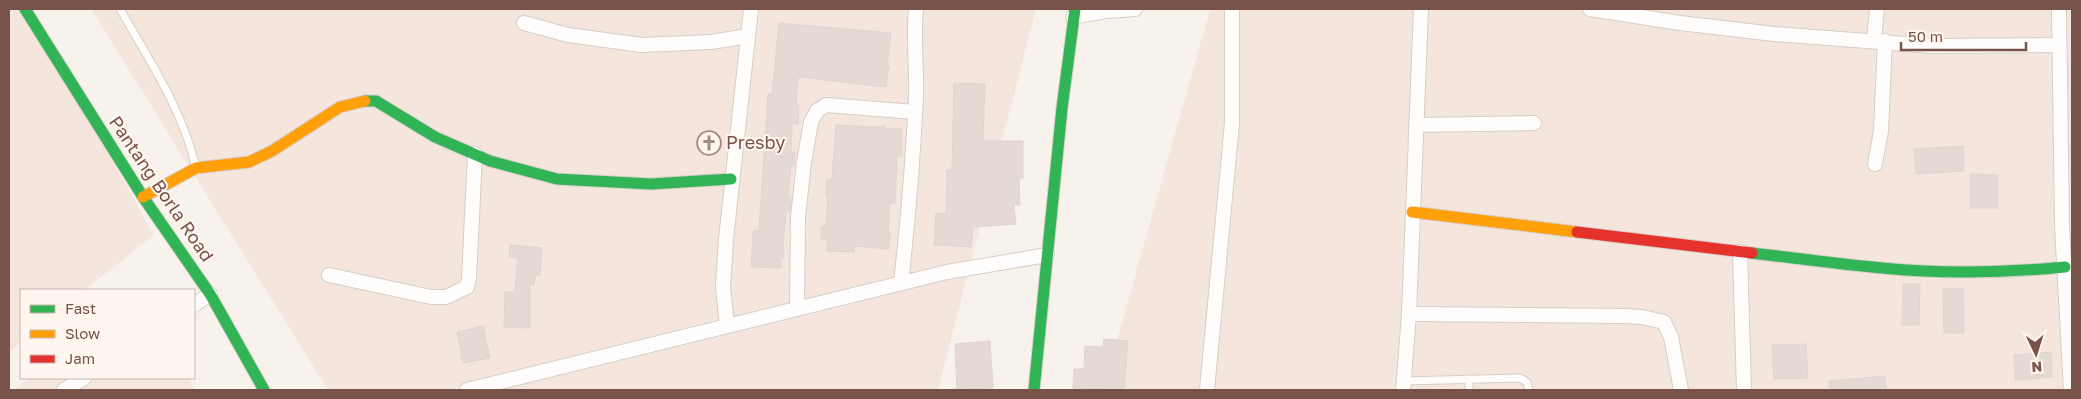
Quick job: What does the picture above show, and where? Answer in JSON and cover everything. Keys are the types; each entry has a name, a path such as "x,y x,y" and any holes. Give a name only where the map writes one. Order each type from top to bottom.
{"street":[{"name":"Pantang Borla Road","path":"25,9 143,197 210,294 264,390"},
{"path":"726,326 723,287 732,179 752,9"},
{"path":"901,283 909,209 915,112 914,32 916,9"},
{"path":"1034,390 1074,13 1135,9"},
{"path":"1206,390 1232,123 1232,9"},
{"path":"1403,386 1409,314 1421,9"},
{"path":"1590,9 1680,23 1774,34 1932,46 2059,46"},
{"path":"1875,164 1881,131 1880,41 1877,9"},
{"path":"2059,9 2065,267 2070,291 2071,390"},
{"path":"524,23 568,35 642,45 711,42 748,36"},
{"path":"143,197 196,168 249,162 272,151 340,107 359,101 376,101 435,137 475,154 511,168 557,179 651,184 732,179"},
{"path":"797,309 798,217 811,122 817,111 826,105 915,112"},
{"path":"1416,125 1534,123"},
{"path":"329,275 431,297 446,297 467,287 469,279 475,154"},
{"path":"1412,212 1882,268 1958,273 2020,272 2065,267"},
{"path":"1740,252 1744,390"},
{"path":"467,390 947,272 1047,255"},
{"path":"195,304 210,294"},
{"path":"1409,314 1624,316 1642,317 1664,322 1671,337 1681,390"},
{"path":"64,390 82,379"}],"lane":[{"path":"120,9 178,113 190,143 196,168"},
{"path":"1403,386 1469,379 1520,378 1527,382 1529,390"},
{"path":"1469,379 1469,390"}],"shaded area":[{"path":"9,9 28,9 154,235 86,289 20,289 20,343 9,352"},
{"path":"91,9 1036,9 938,390 328,390"},
{"path":"1210,9 2072,9 2072,390 1103,390"},
{"path":"28,379 189,379 195,390 15,390"}],"building":[{"path":"779,23 891,33 887,66 889,66 886,87 798,77 796,105 799,105 798,124 792,124 791,152 795,152 794,166 791,166 788,197 791,197 790,212 786,212 783,243 784,258 781,258 781,268 751,267 753,231 759,231 768,94 772,94"},
{"path":"954,83 985,84 983,141 1023,141 1023,178 1019,178 1020,205 1014,205 1016,224 973,227 971,247 934,245 936,213 946,214 947,170 952,170"},
{"path":"836,125 885,126 885,129 902,129 902,156 897,156 895,204 890,203 889,249 854,246 854,252 827,251 827,240 821,240 822,226 826,226 827,179 832,179"},
{"path":"1963,146 1964,171 1916,174 1914,149"},
{"path":"1970,174 1998,175 1998,208 1970,208"},
{"path":"510,245 542,248 540,275 535,275 534,285 530,285 530,328 504,327 505,292 515,292 518,258 509,257"},
{"path":"1903,284 1920,284 1919,325 1902,325"},
{"path":"1963,288 1964,333 1944,333 1943,289"},
{"path":"483,326 490,358 463,363 457,332"},
{"path":"1104,339 1128,341 1124,390 1073,388 1074,369 1084,369 1085,346 1103,347"},
{"path":"990,341 993,388 957,390 955,344"},
{"path":"1806,344 1808,378 1774,379 1772,345"},
{"path":"2051,352 2052,377 2015,380 2014,355"},
{"path":"1885,376 1886,390 1830,390 1829,381"}],"traffic: fast":[{"path":"25,9 143,197 210,294 264,390"},
{"path":"1034,390 1062,108 1075,9"},
{"path":"365,101 376,101 435,137 490,161 557,179 651,184 731,179"},
{"path":"1752,253 1927,271 1996,272 2065,267"}],"traffic: slow":[{"path":"143,197 196,168 249,162 272,151 340,107 365,101"},
{"path":"1412,212 1577,232"}],"traffic: jam":[{"path":"1577,232 1752,253"}],"place":[{"name":"Presby","path":"709,143"}]}
